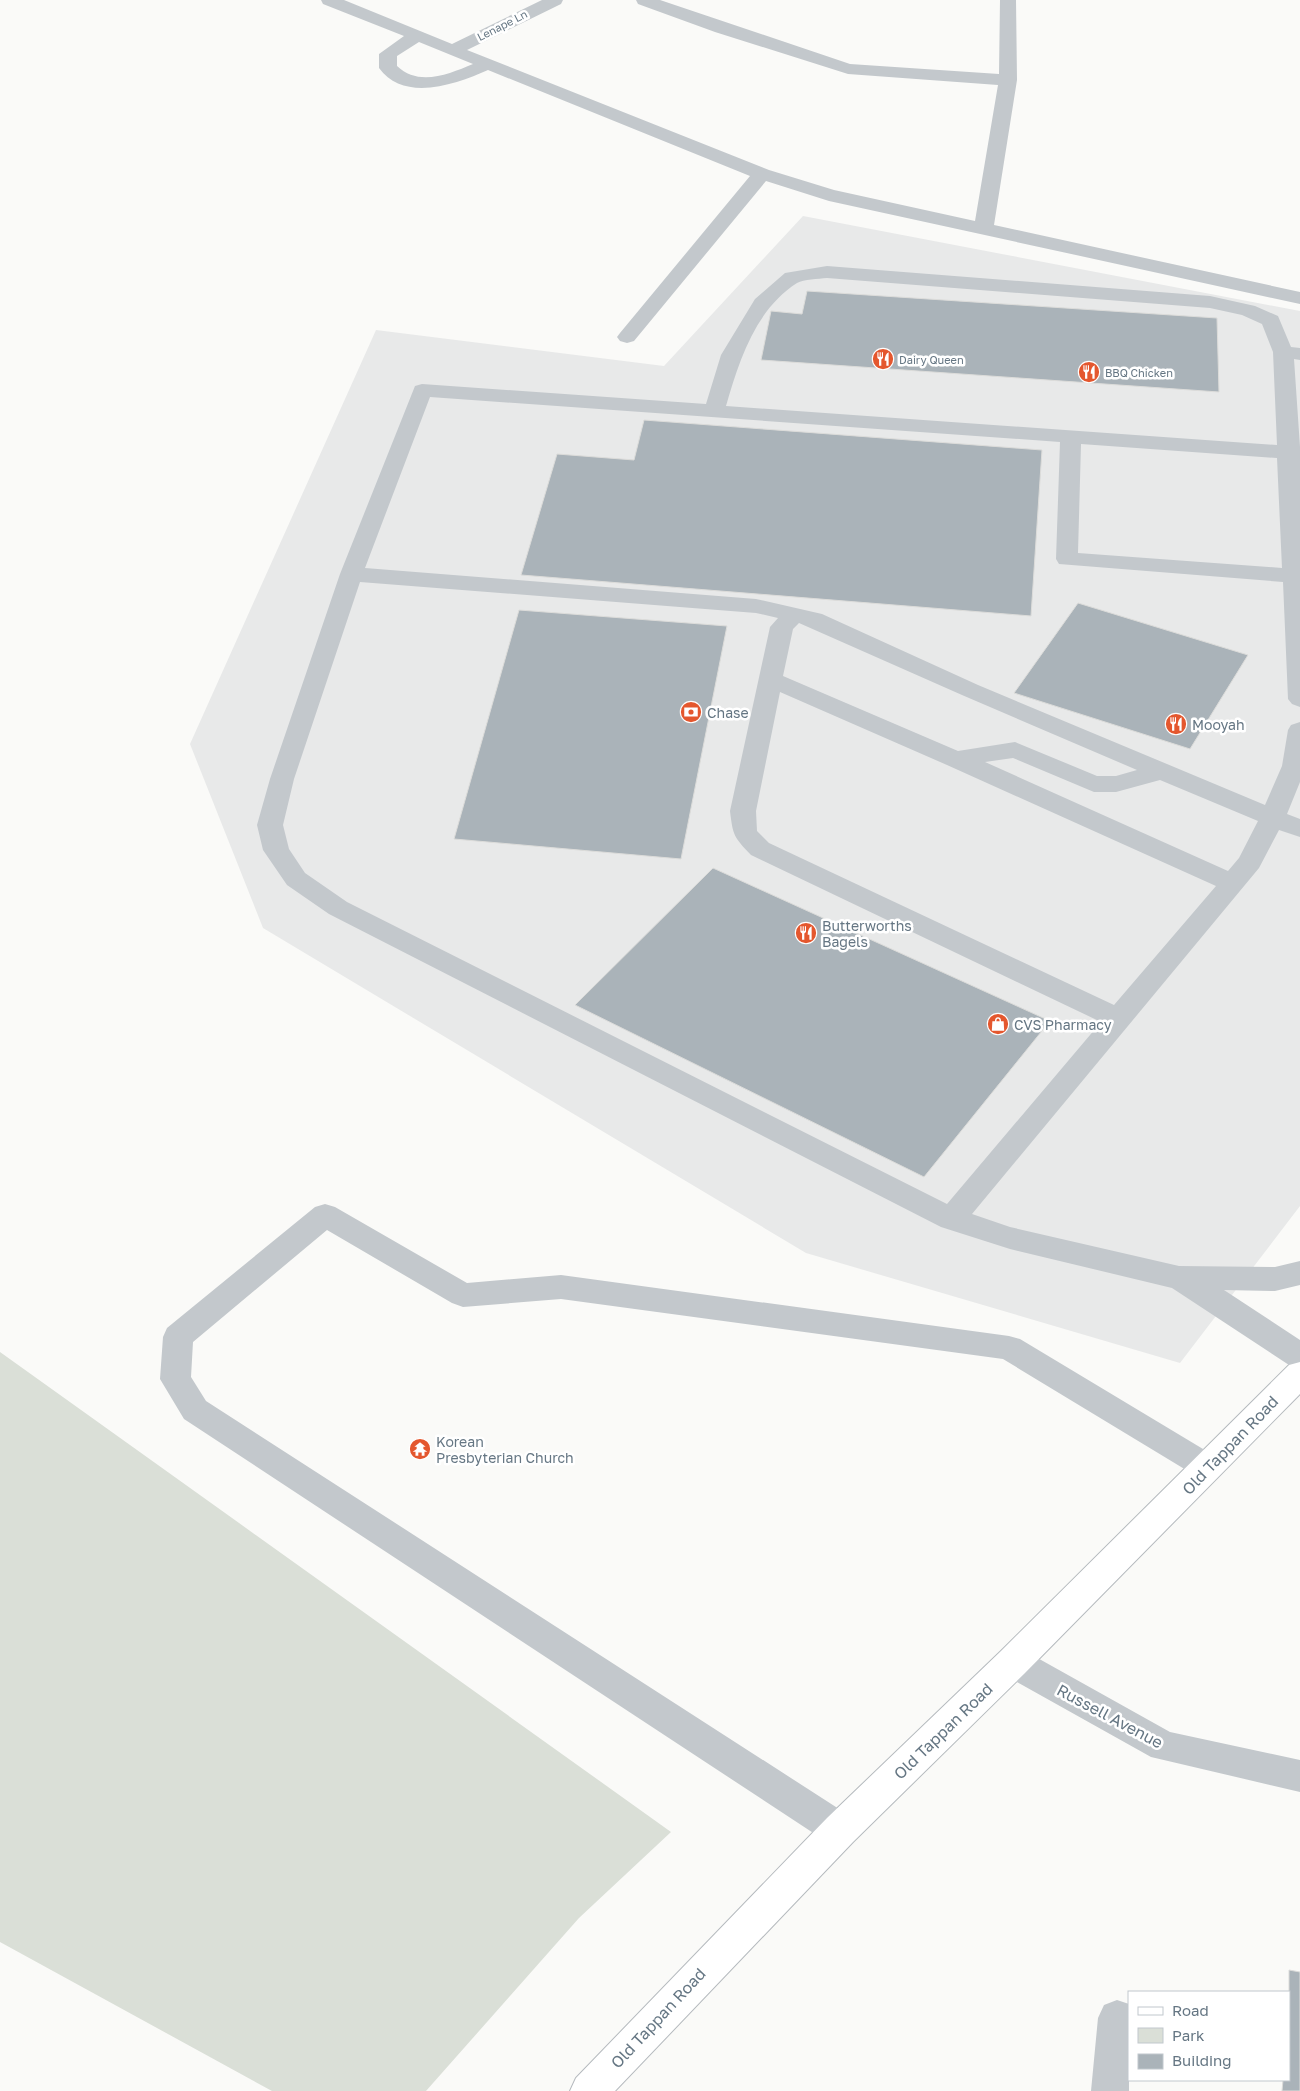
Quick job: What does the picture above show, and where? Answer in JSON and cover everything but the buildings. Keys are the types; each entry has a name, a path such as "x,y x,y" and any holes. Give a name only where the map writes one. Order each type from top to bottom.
{"main road":[{"name":"Old Tappan Road","path":"590,2091 673,2002 840,1830 1013,1662 1300,1374"}],"street":[{"path":"329,0 762,174 829,195 984,227 1300,298"},
{"path":"453,50 553,0"},
{"path":"644,0 721,28 848,69 1008,80"},
{"path":"984,227 1008,80 1008,0"},
{"path":"417,36 388,54 388,68 400,78 425,82 459,77 488,64"},
{"path":"628,337 762,174"},
{"path":"714,411 731,355 762,303 792,277 827,272 1210,302 1248,310 1271,320 1292,353 1294,576 1300,699"},
{"path":"1294,453 422,390 351,574 282,779 270,825 276,850 296,879 338,908 951,1219 1010,1238 1179,1278 1275,1279 1300,1273"},
{"path":"1072,437 1067,559 1294,576"},
{"path":"351,574 756,606 814,619 970,690 1300,829"},
{"path":"794,615 782,627 770,679 743,811 745,833 760,849 1119,1019"},
{"path":"770,679 956,759 1232,884"},
{"path":"951,1219 1250,862 1273,818 1294,766 1300,730"},
{"path":"956,759 1015,750 1094,784 1116,784 1162,771"},
{"path":"840,1830 195,1410 174,1379 178,1337 325,1215 463,1296 561,1287 1009,1348 1207,1467"},
{"path":"1179,1278 1243,1317 1300,1356"},
{"name":"Russell Avenue","path":"1013,1662 1163,1746 1300,1776"},
{"path":"1110,2091 1117,2018"}],"shaded area":[{"path":"803,216 1300,311 1300,1206 1180,1363 806,1253 263,928 190,744 376,330 664,366"}],"green space":[{"path":"0,1352 671,1832 579,1918 426,2091 272,2091 0,1942"}],"place":[{"name":"Dairy Queen","path":"883,359"},
{"name":"BBQ Chicken","path":"1089,372"},
{"name":"Chase","path":"691,712"},
{"name":"Mooyah","path":"1176,724"},
{"name":"Butterworths Bagels","path":"806,933"},
{"name":"CVS Pharmacy","path":"998,1024"},
{"name":"Korean Presbyterian Church","path":"420,1449"}]}
